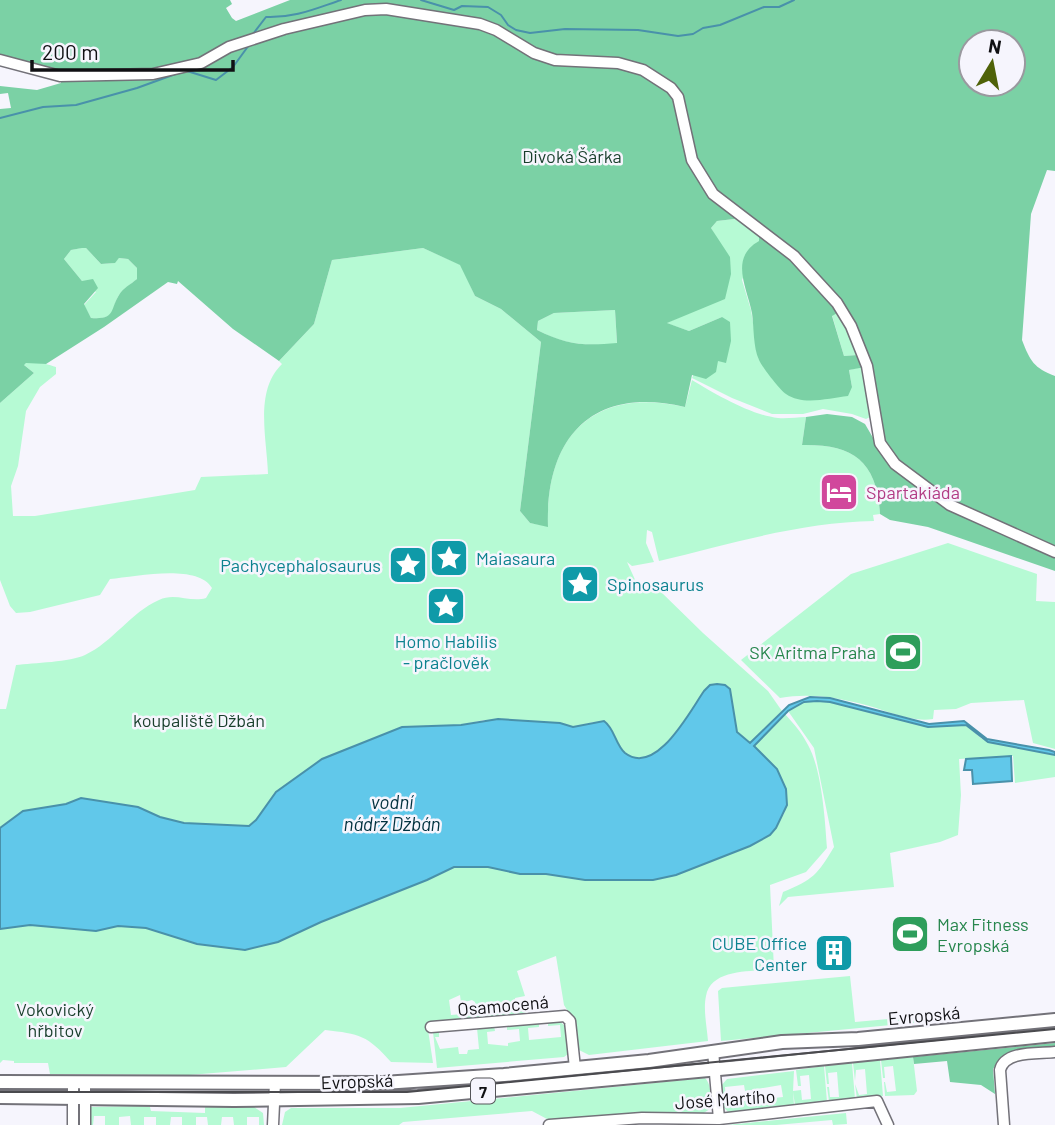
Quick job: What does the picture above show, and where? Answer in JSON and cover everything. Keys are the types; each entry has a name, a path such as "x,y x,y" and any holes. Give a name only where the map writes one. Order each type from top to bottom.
{"main road":[{"name":"Evropská","path":"0,1082 435,1081 649,1061 782,1042 858,1039 1055,1020"},
{"name":"Evropská","path":"0,1097 274,1100 432,1096 1055,1035"}],"street":[{"path":"0,60 60,76 153,74 201,63 252,39 284,29 365,10 386,9 480,24 496,30 534,53 555,60 618,63 643,70 671,88 678,97 692,160 713,194 794,256 837,303 851,326 867,366 880,443 895,464 950,505 1055,552"},
{"name":"Osamocená","path":"431,1027 565,1016 570,1021 575,1068"},
{"path":"713,1051 719,1119"},
{"path":"1004,1125 1000,1070 1002,1063 1007,1058 1016,1056 1055,1052"},
{"path":"73,1125 79,1098 79,1083"},
{"path":"273,1125 275,1083"},
{"path":"79,1098 85,1125"},
{"name":"José Martího","path":"549,1125 642,1118 719,1119 877,1101 888,1125"}],"green space":[{"name":"Divoká Šárka","path":"0,0 230,0 232,4 226,8 236,21 290,0 1055,0 1055,171 1047,170 1031,214 1022,340 1034,363 1055,376 1055,549 937,494 898,462 881,437 865,367 849,370 852,387 848,396 800,400 780,388 757,355 742,264 750,248 759,241 759,224 741,212 734,219 717,221 711,228 730,257 731,274 725,299 667,323 689,331 722,317 730,322 731,341 726,363 718,361 716,372 706,379 692,375 685,407 653,402 624,404 600,412 581,425 566,444 555,467 549,495 548,527 530,523 520,511 541,342 501,309 475,296 460,265 423,248 332,260 314,324 279,361 233,329 178,281 177,284 168,282 46,364 26,363 24,365 34,373 0,403 0,109 11,108 8,93 0,94 0,86 37,90 61,83 61,73 0,65","holes":["86,248 101,264 115,263 119,258 128,259 137,268 137,279 125,288 111,312 105,317 91,318 84,304 98,288 93,279 82,281 64,259 71,250","615,310 617,343 576,343 537,330 538,321 554,313","839,312 858,355 844,356 832,316"]},
{"path":"741,212 759,224 759,241 742,280 751,310 759,360 852,387 849,370 865,366 872,416 866,419 823,409 803,414 772,414 692,378 722,317 689,331 666,323 680,317 719,242 711,228 717,221 734,219"},
{"path":"86,248 101,264 114,263 119,258 128,259 137,268 137,279 121,293 109,316 91,318 84,305 96,292 82,281 64,259 71,250"},
{"name":"koupaliště Džbán","path":"423,248 461,265 475,296 501,309 541,342 520,511 530,523 548,526 549,494 555,467 566,444 581,425 600,412 624,404 653,402 685,407 692,380 756,413 778,418 806,417 802,445 848,452 859,459 867,469 878,496 880,514 873,515 874,521 793,530 659,561 652,532 647,530 646,543 654,562 632,566 627,562 637,584 659,590 768,691 782,711 750,743 739,735 735,724 693,708 662,748 641,759 631,757 621,749 608,724 594,722 573,727 560,723 484,720 461,725 429,725 276,792 249,826 184,823 160,817 138,807 81,798 66,804 23,811 0,828 0,709 6,709 16,665 61,661 85,655 104,643 149,605 171,597 206,598 212,588 204,580 193,576 149,574 110,579 100,595 30,612 16,613 10,606 0,580 0,403 34,373 23,364 35,362 56,367 56,374 40,387 26,411 18,466 11,486 13,516 35,516 195,490 201,477 268,474 264,416 268,388 273,375 282,364 279,361 314,324 332,260"},
{"path":"615,310 617,344 576,343 557,339 537,330 538,321 554,313"},
{"path":"839,312 859,355 844,356 832,315"},
{"path":"827,414 852,417 865,424 876,443 906,477 1055,554 1055,571 928,527 890,520 880,514 874,481 859,459 835,448 802,445 806,417"},
{"name":"SK Aritma Praha","path":"948,543 1037,574 1036,601 1055,602 1055,749 1033,743 1024,700 971,703 956,709 934,710 933,719 915,719 831,698 780,698 741,660 851,574"},
{"path":"817,701 936,727 966,725 982,739 1055,755 1055,777 1015,783 1013,756 959,759 961,795 958,835 940,842 890,853 894,887 788,897 779,906 783,892 814,875 834,847 814,748 788,711 804,702"},
{"name":"Vokovický hřbitov","path":"785,714 800,733 817,768 827,848 806,872 770,885 774,969 734,973 716,980 709,987 705,1007 708,1041 589,1055 577,1049 572,1018 564,1005 556,956 517,971 525,996 515,998 516,1008 526,1008 526,1013 427,1023 433,1063 391,1062 362,1037 325,1030 286,1067 189,1075 50,1074 48,1063 14,1063 3,1060 0,1063 0,929 30,925 96,931 118,926 146,928 245,950 278,942 454,867 488,867 520,874 546,874 585,880 634,880 676,875 750,846 784,814 786,789 753,746","holes":["460,995 461,1003 472,1000 475,1002 476,1013 451,1015 449,1000"]},
{"path":"850,976 855,1022 922,1016 923,1022 721,1041 718,991 722,988"},
{"path":"558,1020 565,1026 568,1054 564,1057 437,1068 433,1032 439,1032 439,1037 435,1037 440,1049 458,1047 459,1054 467,1054 468,1050 479,1049 477,1028 494,1026 495,1031 487,1032 488,1044 508,1046 508,1043 520,1041 519,1029 507,1030 507,1025 539,1022 539,1027 528,1028 529,1040 561,1037 560,1025 548,1026 548,1021"},
{"path":"1055,1043 1055,1049 1001,1057 993,1069 995,1094 981,1085 950,1082 947,1061 914,1064 913,1057"},
{"path":"913,1057 917,1091 914,1095 885,1096 884,1082 887,1092 896,1091 893,1066 884,1067 883,1078 881,1060"},
{"path":"880,1060 883,1096 857,1099 855,1084 859,1095 867,1094 865,1069 856,1070 855,1081 853,1063"},
{"path":"852,1063 855,1099 829,1101 827,1087 830,1097 839,1097 837,1072 828,1073 827,1084 825,1066"},
{"path":"824,1066 827,1102 795,1105 793,1092 794,1105 728,1112 722,1105 721,1086 727,1079 794,1071 793,1091 801,1090 802,1100 811,1099 809,1075 800,1076 801,1086 798,1086 796,1070","holes":["744,1085 745,1091 781,1085 783,1097 726,1103 725,1087"]},
{"path":"705,1078 710,1089 710,1109 702,1114 547,1119 532,1111 403,1122 399,1125 282,1125 285,1112 291,1108 400,1108"},
{"path":"89,1107 150,1107 151,1111 205,1113 205,1107 254,1107 263,1113 264,1125 259,1125 259,1117 247,1117 247,1125 234,1125 233,1117 222,1117 221,1125 208,1125 207,1117 196,1117 196,1125 182,1125 182,1117 171,1117 170,1125 156,1125 156,1117 144,1117 144,1125 131,1125 130,1116 119,1117 119,1125 105,1125 105,1116 94,1116 93,1125 88,1125"},
{"path":"846,1113 847,1124 833,1125 832,1120 776,1125 727,1125"}],"water":[{"name":"vodní nádrž Džbán","path":"717,684 730,689 737,732 750,743 789,705 810,697 830,698 929,724 964,721 987,739 1049,750 1055,752 1055,755 988,742 966,725 928,727 830,702 804,702 788,711 754,746 777,769 786,789 787,805 776,828 770,835 750,846 676,875 653,880 585,880 546,874 520,874 488,867 454,867 278,942 245,950 197,944 146,928 118,926 96,931 30,925 0,929 0,828 23,811 66,804 81,798 138,807 160,817 184,823 249,826 276,792 322,759 402,727 461,725 498,719 560,723 573,727 604,721 625,753 637,758 648,756 671,738 704,691 710,685"},
{"path":"1011,756 1012,781 973,784 972,770 964,770 966,759"}],"waterway":[{"path":"253,34 266,17 313,10 341,0"},
{"path":"421,0 454,10 462,6 488,7 516,30 530,33 565,29 638,30 678,36 693,34 764,7 779,7 794,0"},
{"path":"187,71 216,80 233,67 249,45"},
{"path":"0,118 43,107 76,105 181,72"}],"tram line":[{"path":"0,1092 407,1092 1055,1029"}],"place":[{"name":"Spartakiáda","path":"839,492"},
{"name":"Maiasaura","path":"449,558"},
{"name":"Pachycephalosaurus","path":"408,565"},
{"name":"Spinosaurus","path":"580,584"},
{"name":"Homo Habilis - pračlověk","path":"446,606"},
{"name":"SK Aritma Praha","path":"903,652"},
{"name":"Max Fitness Evropská","path":"910,934"},
{"name":"CUBE Office Center","path":"834,953"}]}
